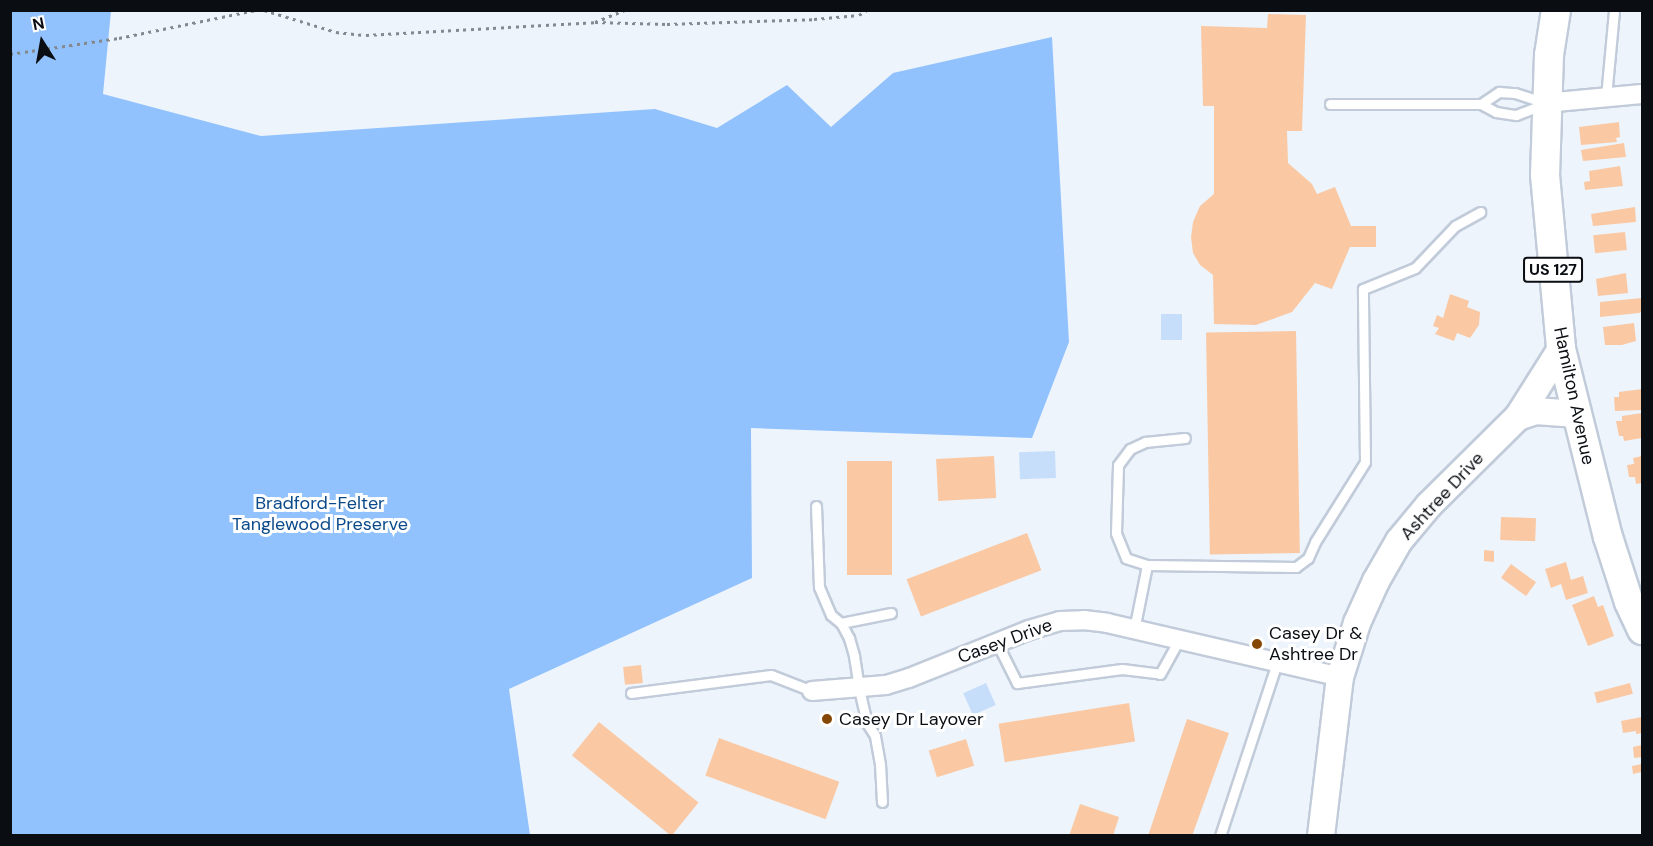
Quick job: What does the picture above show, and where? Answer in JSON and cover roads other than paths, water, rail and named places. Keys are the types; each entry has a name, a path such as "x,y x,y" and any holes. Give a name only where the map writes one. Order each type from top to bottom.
{"main road":[{"name":"Hamilton Avenue","path":"1556,10 1545,104 1546,192 1561,349 1608,537 1629,602 1642,630"}],"street":[{"path":"1545,104 1642,94"},
{"name":"Ashtree Drive","path":"1321,836 1340,677 1357,623 1376,581 1399,541 1429,505 1518,417 1561,349"},
{"path":"1518,417 1534,411 1577,414"},
{"name":"Casey Drive","path":"812,691 859,689 909,678 1060,621 1084,620 1340,677"}],"lane":[{"path":"1606,97 1614,10"},
{"path":"1481,104 1499,92 1515,93 1545,104"},
{"path":"1330,104 1481,104 1496,112 1516,115 1545,104"},
{"path":"1185,438 1145,442 1130,449 1118,465 1116,533 1126,558 1147,566 1296,567 1308,558 1315,542 1365,462 1363,289 1415,267 1455,226 1480,212"},
{"path":"816,506 819,586 831,615 841,623 855,656 859,689 867,723 875,736 880,764 882,802"},
{"path":"1134,630 1147,566"},
{"path":"841,623 891,613"},
{"path":"997,643 1017,683 1122,669 1160,674 1179,640"},
{"path":"1220,836 1277,663"},
{"path":"631,693 771,675 812,691"}],"place":[{"name":"Casey Dr & Ashtree Dr","path":"1257,644"},
{"name":"Casey Dr Layover","path":"827,719"}],"park label":[{"name":"Bradford-Felter Tanglewood Preserve","path":"320,514"}]}
